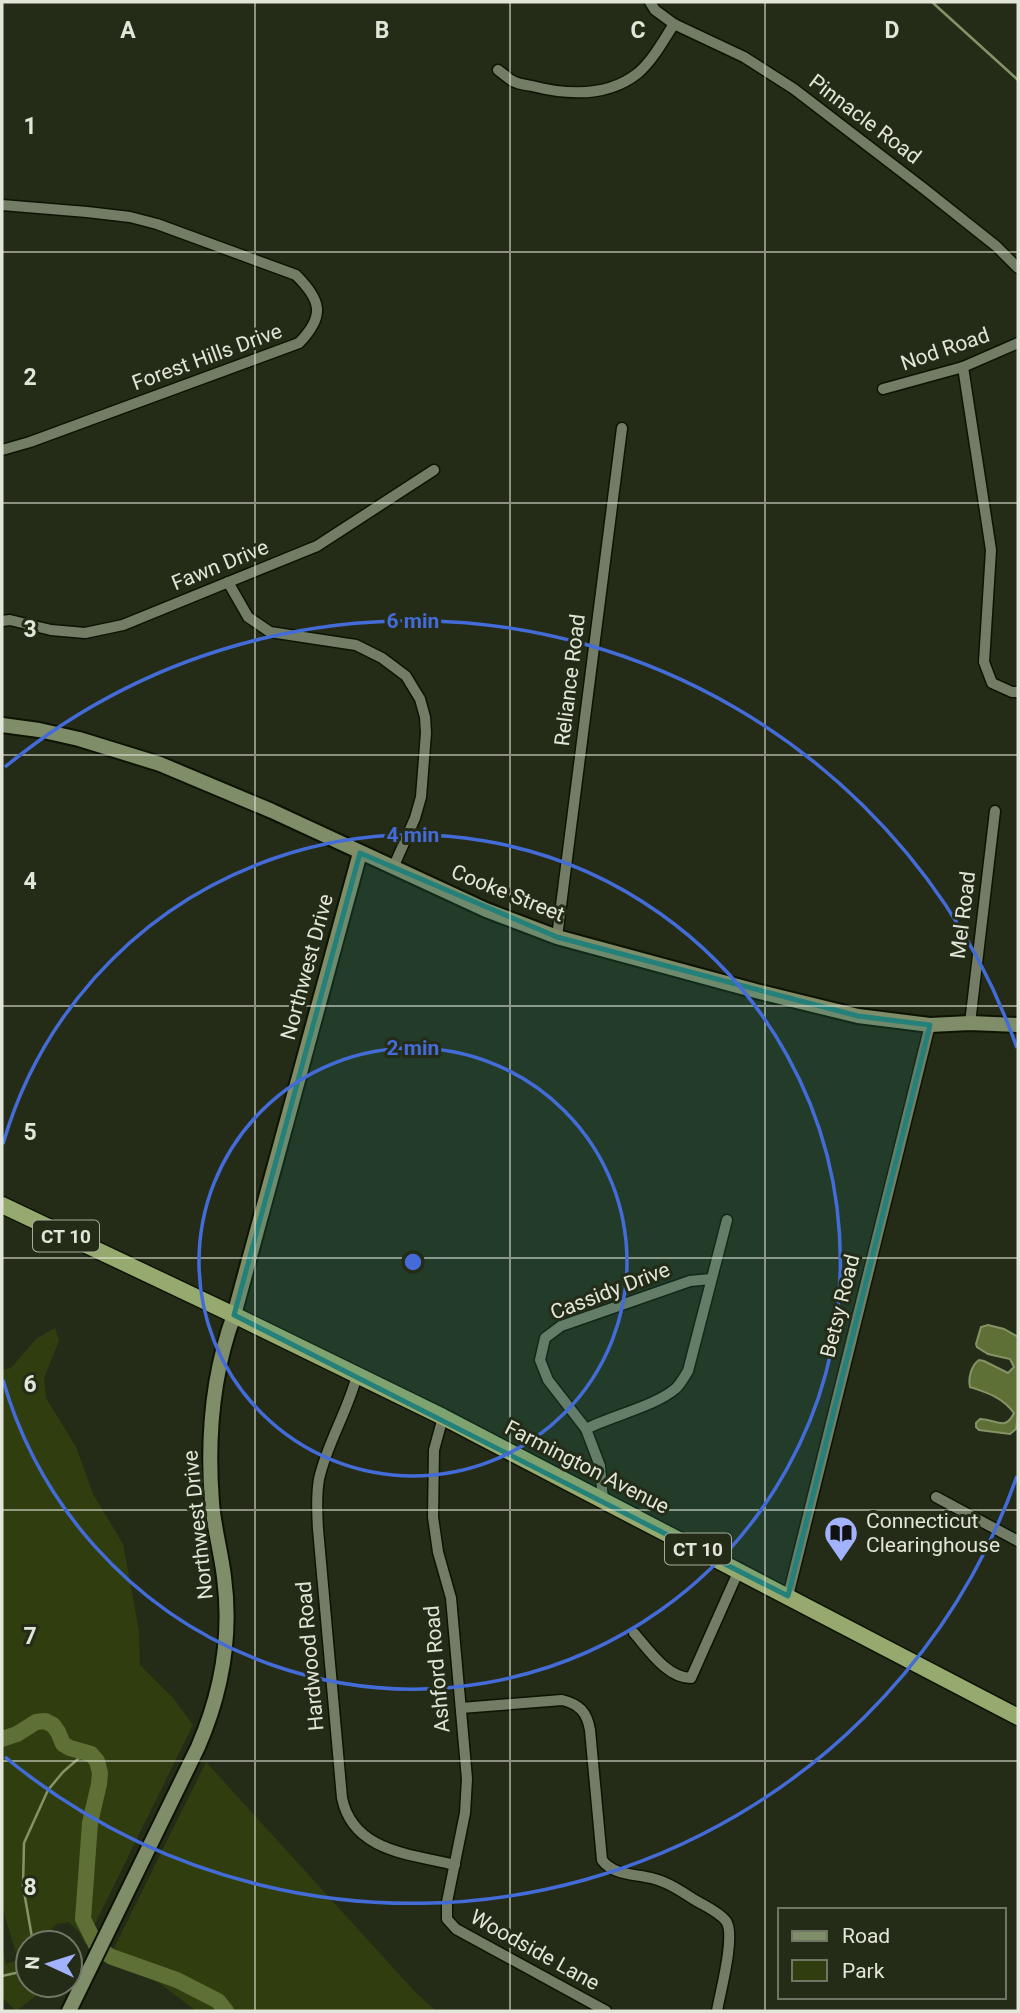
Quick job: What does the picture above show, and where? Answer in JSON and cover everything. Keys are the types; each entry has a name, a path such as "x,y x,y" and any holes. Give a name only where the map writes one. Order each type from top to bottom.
{"highway":[{"name":"Farmington Avenue","path":"2,1205 443,1417 1018,1717"}],"main road":[{"name":"Cooke Street","path":"2,725 39,730 160,764 486,910 556,937 858,1016 930,1025 1018,1025"},
{"name":"Northwest Drive","path":"69,2011 188,1768 214,1705 224,1664 228,1621 224,1576 212,1507 210,1440 218,1369 360,853"}],"street":[{"name":"Pinnacle Road","path":"650,2 655,10 674,24 744,57 794,89 996,246 1018,268"},
{"path":"498,70 513,82 555,92 590,92 618,84 637,74 651,60 674,24"},
{"name":"Forest Hills Drive","path":"2,205 130,217 157,224 296,275 311,289 317,308 314,328 299,343 56,433 2,450"},
{"name":"Nod Road","path":"883,389 963,367 1018,343"},
{"path":"963,367 991,550 984,662 992,683 1018,692"},
{"name":"Reliance Road","path":"556,937 622,428"},
{"name":"Fawn Drive","path":"2,621 10,620 51,630 85,633 123,625 317,546 434,470"},
{"path":"228,582 248,617 270,632 356,645 382,658 406,677 419,699 425,717 421,797 415,818 393,868"},
{"name":"Mel Road","path":"970,1023 995,811"},
{"name":"Betsy Road","path":"788,1596 930,1025"},
{"path":"586,1429 658,1400 676,1389 688,1371 727,1220"},
{"name":"Cassidy Drive","path":"603,1500 600,1466 586,1429 548,1380 540,1360 544,1338 561,1326 690,1281 711,1279"},
{"name":"Hardwood Road","path":"356,1375 322,1472 317,1504 344,1808 355,1828 370,1841 455,1865"},
{"name":"Ashford Road","path":"443,1417 433,1450 433,1517 438,1552 451,1598 467,1797 463,1830 447,1902 447,1919"},
{"path":"936,1497 1018,1541"},
{"path":"634,1633 664,1665 685,1678 691,1678 739,1570"},
{"path":"461,1708 562,1700 583,1709 590,1730 602,1860 607,1867 615,1871 668,1883 720,1916 729,1927 730,1941 717,2011"},
{"name":"Woodside Lane","path":"447,1919 456,1928 607,2011"}],"highlighted area":[{"path":"360,853 557,937 858,1016 930,1025 788,1596 234,1315"}],"green space":[{"path":"55,1328 59,1341 44,1378 46,1398 76,1447 93,1494 123,1544 139,1631 140,1665 173,1698 193,1725 85,1944 84,1929 76,1929 69,1922 57,1924 52,1929 14,1929 14,1946 2,1906 2,1370 11,1368 37,1338"},
{"path":"206,1762 416,1993 436,2011 196,2011 114,1948"},
{"path":"2,1945 6,1964 14,1961 14,1999 32,1999 16,2011 2,1997"}],"shaded area":[{"path":"988,1325 1004,1329 1018,1337 1018,1415 1016,1429 1010,1434 979,1430 976,1427 980,1419 1004,1423 1011,1419 1014,1413 1000,1399 970,1387 971,1372 979,1360 1008,1373 1014,1367 1010,1359 988,1354 977,1347 981,1327"}],"waterway":[{"path":"932,2 1018,80"},
{"path":"2,1739 17,1734 36,1722 45,1721 53,1725 63,1744 91,1754 97,1761 100,1773 90,1823 83,1919 95,1943 112,1957 177,1980 218,2001 226,2011"},
{"path":"31,1929 23,1886 24,1843 48,1790 63,1772 86,1752"},
{"path":"2,1976 14,1973"}],"place":[{"name":"Connecticut Clearinghouse","path":"841,1563"}]}
